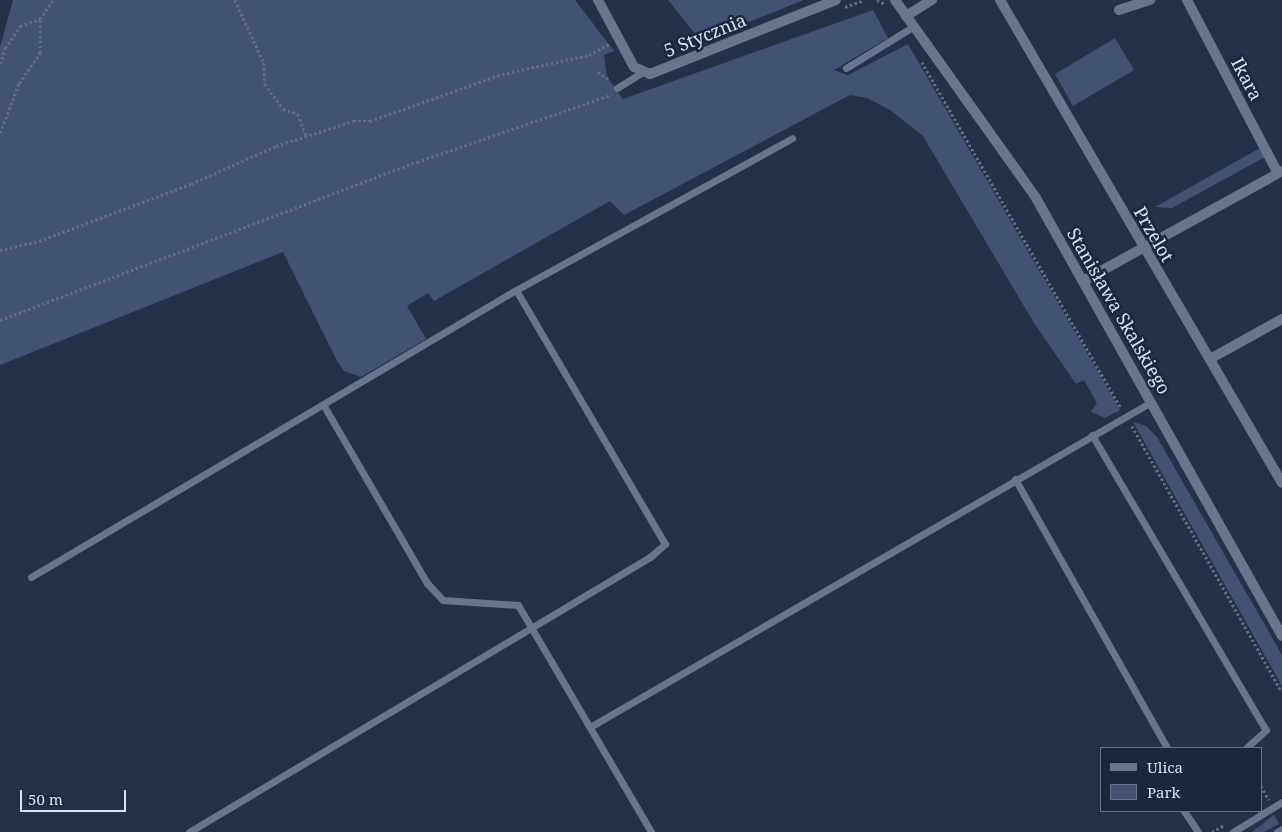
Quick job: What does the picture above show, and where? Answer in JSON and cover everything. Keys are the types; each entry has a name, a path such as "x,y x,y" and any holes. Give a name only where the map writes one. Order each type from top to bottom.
{"street":[{"path":"598,0 641,74"},
{"name":"5 Stycznia","path":"641,74 650,74 836,0"},
{"path":"892,4 906,16 932,0"},
{"name":"Przelot","path":"1000,0 1282,483"},
{"path":"1118,10 1150,0"},
{"name":"Ikara","path":"1187,0 1280,172"},
{"name":"Stanisława Skalskiego","path":"906,16 1036,198 1282,636"},
{"path":"1082,281 1280,172"},
{"path":"1210,359 1282,319"}],"lane":[{"path":"846,68 914,26"},
{"path":"617,91 641,74"},
{"path":"31,577 324,406 516,290 792,138"},
{"path":"189,832 650,557 664,544 516,290"},
{"path":"590,727 1014,479 1151,402"},
{"path":"324,406 432,589 443,600 464,604 518,605 651,832"},
{"path":"1092,435 1266,730 1247,747"},
{"path":"1014,479 1166,747"},
{"path":"1233,832 1282,802"},
{"path":"1185,812 1198,832"},
{"path":"1277,832 1282,829"}],"path":[{"path":"0,133 19,82 40,53 40,20 53,0"},
{"path":"235,0 264,63 264,84 283,109 298,114 307,138"},
{"path":"877,0 892,4"},
{"path":"0,64 5,48 20,26 40,20"},
{"path":"0,250 39,240 356,120 370,121 502,74 589,55 608,44 628,52"},
{"path":"918,54 1282,692"},
{"path":"0,320 417,162 617,91"}],"green space":[{"path":"13,0 575,0 614,51 604,55 607,77 623,99 873,10 888,38 834,70 848,75 908,44 1120,410 1105,418 1091,412 1097,403 1084,380 1076,384 1034,323 923,136 890,110 867,98 850,95 624,215 610,201 434,301 428,293 407,306 426,339 361,377 344,371 337,361 283,252 0,365 0,47"},
{"path":"668,0 804,0 701,41"},
{"path":"1115,38 1134,70 1073,106 1055,74"},
{"path":"1260,148 1265,157 1172,208 1155,207"},
{"path":"1133,422 1146,426 1157,437 1282,655 1282,686"},
{"path":"1274,815 1279,824 1264,832 1252,832"}]}
